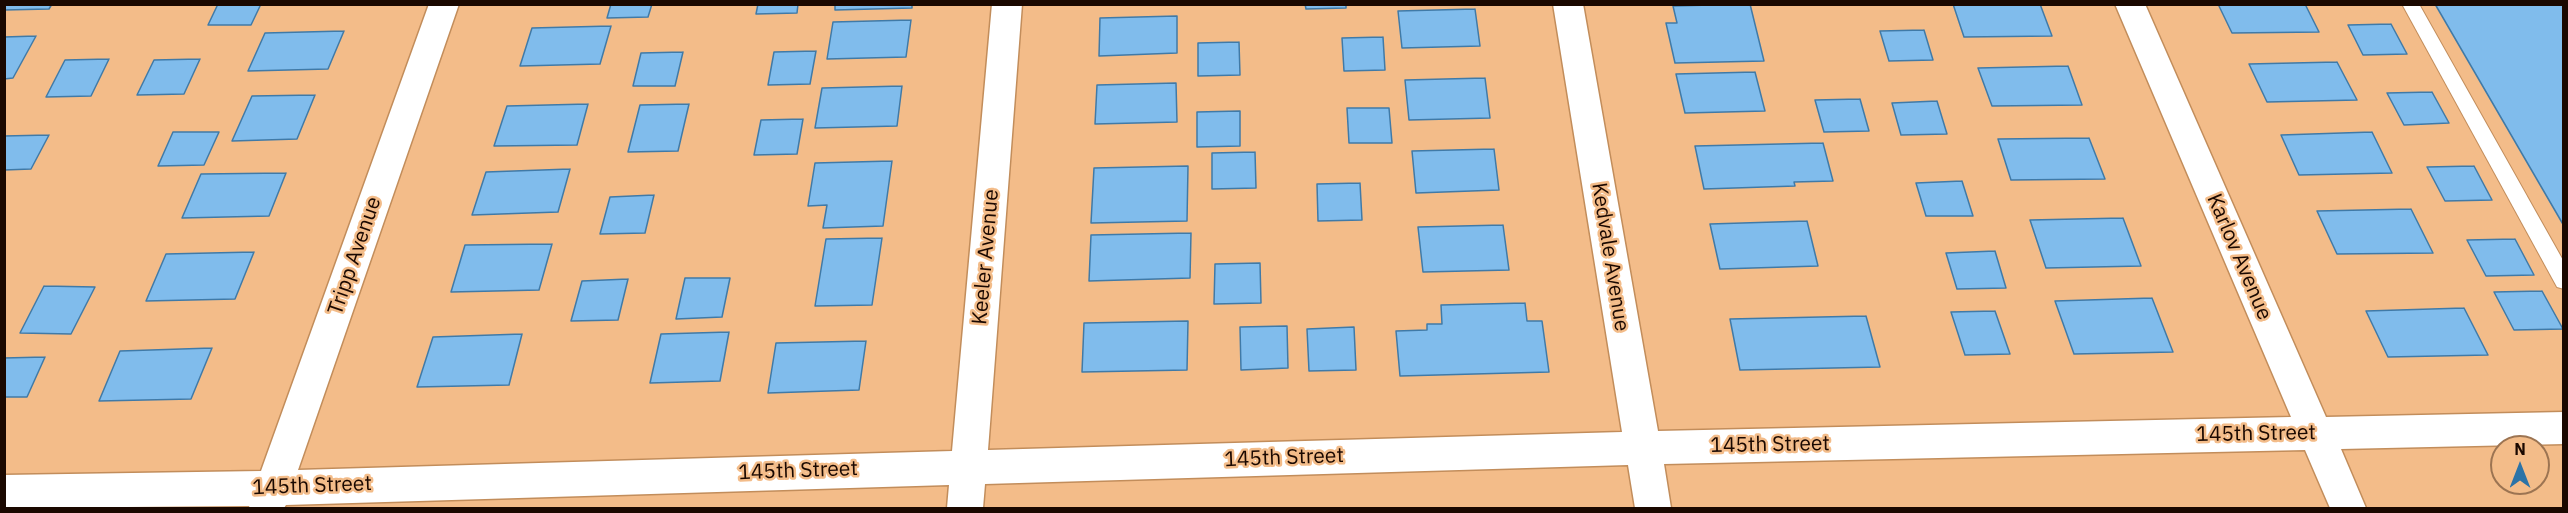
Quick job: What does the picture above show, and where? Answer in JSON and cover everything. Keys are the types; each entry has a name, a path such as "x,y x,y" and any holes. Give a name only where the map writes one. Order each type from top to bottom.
{"street":[{"name":"Tripp Avenue","path":"270,498 444,4"},
{"name":"Keeler Avenue","path":"965,508 1007,4"},
{"name":"Kedvale Avenue","path":"1568,4 1653,508"},
{"name":"Karlov Avenue","path":"2130,4 2348,508"},
{"name":"145th Street","path":"4,492 270,498 969,466 1642,448 2564,428"}],"lane":[{"path":"2410,4 2564,281"}],"building":[{"path":"4,4 52,4 49,9 4,10"},
{"path":"218,4 261,4 251,25 208,25"},
{"path":"611,4 652,4 648,17 607,18"},
{"path":"758,4 798,4 797,13 756,14"},
{"path":"835,4 912,4 912,8 835,10"},
{"path":"1305,4 1346,4 1346,8 1306,9"},
{"path":"1750,4 1764,61 1675,63 1666,23 1677,23 1673,6"},
{"path":"1953,4 2040,4 2052,36 1964,37"},
{"path":"2218,4 2305,4 2319,32 2232,33"},
{"path":"2435,4 2564,4 2564,226"},
{"path":"1475,9 1480,46 1402,48 1398,11"},
{"path":"1177,16 1177,53 1099,56 1100,18"},
{"path":"911,20 906,57 827,59 833,22"},
{"path":"2391,24 2407,54 2363,55 2348,25"},
{"path":"611,26 600,64 520,66 532,28"},
{"path":"1924,30 1933,60 1889,61 1880,31"},
{"path":"344,31 328,69 248,71 265,33"},
{"path":"36,36 13,78 4,79 4,37"},
{"path":"1383,37 1385,70 1344,71 1342,38"},
{"path":"1239,42 1240,75 1198,76 1198,43"},
{"path":"816,51 810,84 768,85 774,52"},
{"path":"683,52 675,86 633,86 641,53"},
{"path":"109,59 91,96 46,97 65,60"},
{"path":"200,59 184,94 137,95 154,60"},
{"path":"2337,62 2357,100 2267,102 2249,64"},
{"path":"2068,66 2082,105 1992,106 1978,68"},
{"path":"1755,72 1765,111 1685,113 1676,74"},
{"path":"1485,78 1490,118 1409,120 1405,80"},
{"path":"1176,83 1177,122 1095,124 1097,85"},
{"path":"902,86 897,126 815,128 822,88"},
{"path":"2432,92 2449,123 2404,125 2387,93"},
{"path":"315,95 297,139 232,141 252,96"},
{"path":"1860,99 1869,131 1824,132 1815,100"},
{"path":"1937,101 1947,134 1901,135 1892,103"},
{"path":"588,104 577,145 494,146 507,106"},
{"path":"689,104 678,151 628,152 640,105"},
{"path":"1347,108 1389,108 1392,143 1349,143"},
{"path":"1240,111 1240,146 1197,147 1197,112"},
{"path":"803,119 797,154 754,155 761,120"},
{"path":"173,132 219,132 204,165 158,166"},
{"path":"2372,132 2392,173 2299,175 2281,135"},
{"path":"49,135 31,169 4,170 4,136"},
{"path":"2089,138 2105,179 2011,180 1998,139"},
{"path":"1823,143 1833,181 1794,182 1795,186 1704,189 1695,146"},
{"path":"1494,149 1499,190 1416,193 1412,151"},
{"path":"1255,152 1256,188 1212,189 1212,153"},
{"path":"892,161 883,226 823,228 827,205 808,206 815,163"},
{"path":"1188,166 1187,221 1091,223 1094,168"},
{"path":"2474,166 2492,200 2445,201 2427,167"},
{"path":"570,169 558,212 472,215 486,172"},
{"path":"286,173 269,216 182,218 201,174"},
{"path":"1962,181 1973,216 1926,216 1916,183"},
{"path":"1360,183 1362,220 1318,221 1317,184"},
{"path":"654,195 645,233 600,234 610,197"},
{"path":"2411,209 2433,253 2337,254 2317,211"},
{"path":"2123,218 2141,266 2046,268 2030,220"},
{"path":"1807,221 1818,266 1720,269 1710,224"},
{"path":"1503,225 1509,270 1423,272 1418,227"},
{"path":"1191,233 1190,278 1089,281 1091,235"},
{"path":"882,238 872,305 815,306 826,239"},
{"path":"2515,239 2534,275 2486,276 2467,240"},
{"path":"552,244 539,290 451,292 465,245"},
{"path":"1995,251 2006,288 1957,289 1946,253"},
{"path":"254,252 235,299 146,301 166,254"},
{"path":"1260,263 1261,303 1214,304 1215,264"},
{"path":"685,278 730,278 722,317 676,319"},
{"path":"628,279 618,320 571,321 582,281"},
{"path":"44,286 95,287 71,334 20,333"},
{"path":"2542,291 2563,329 2514,330 2494,292"},
{"path":"2152,298 2173,352 2074,354 2055,301"},
{"path":"1525,303 1527,321 1542,321 1549,372 1400,376 1396,331 1427,330 1427,324 1442,324 1441,305"},
{"path":"2464,308 2488,355 2388,357 2366,311"},
{"path":"1995,311 2010,354 1965,355 1951,312"},
{"path":"1866,316 1880,367 1740,370 1730,319"},
{"path":"1188,321 1187,370 1082,372 1084,323"},
{"path":"1287,326 1288,368 1241,370 1240,327"},
{"path":"1354,327 1356,370 1309,371 1307,329"},
{"path":"729,332 720,381 650,383 661,334"},
{"path":"522,334 509,385 417,387 433,337"},
{"path":"866,341 859,390 768,393 776,343"},
{"path":"212,348 191,399 99,401 120,351"},
{"path":"45,357 27,397 4,397 4,358"}]}
